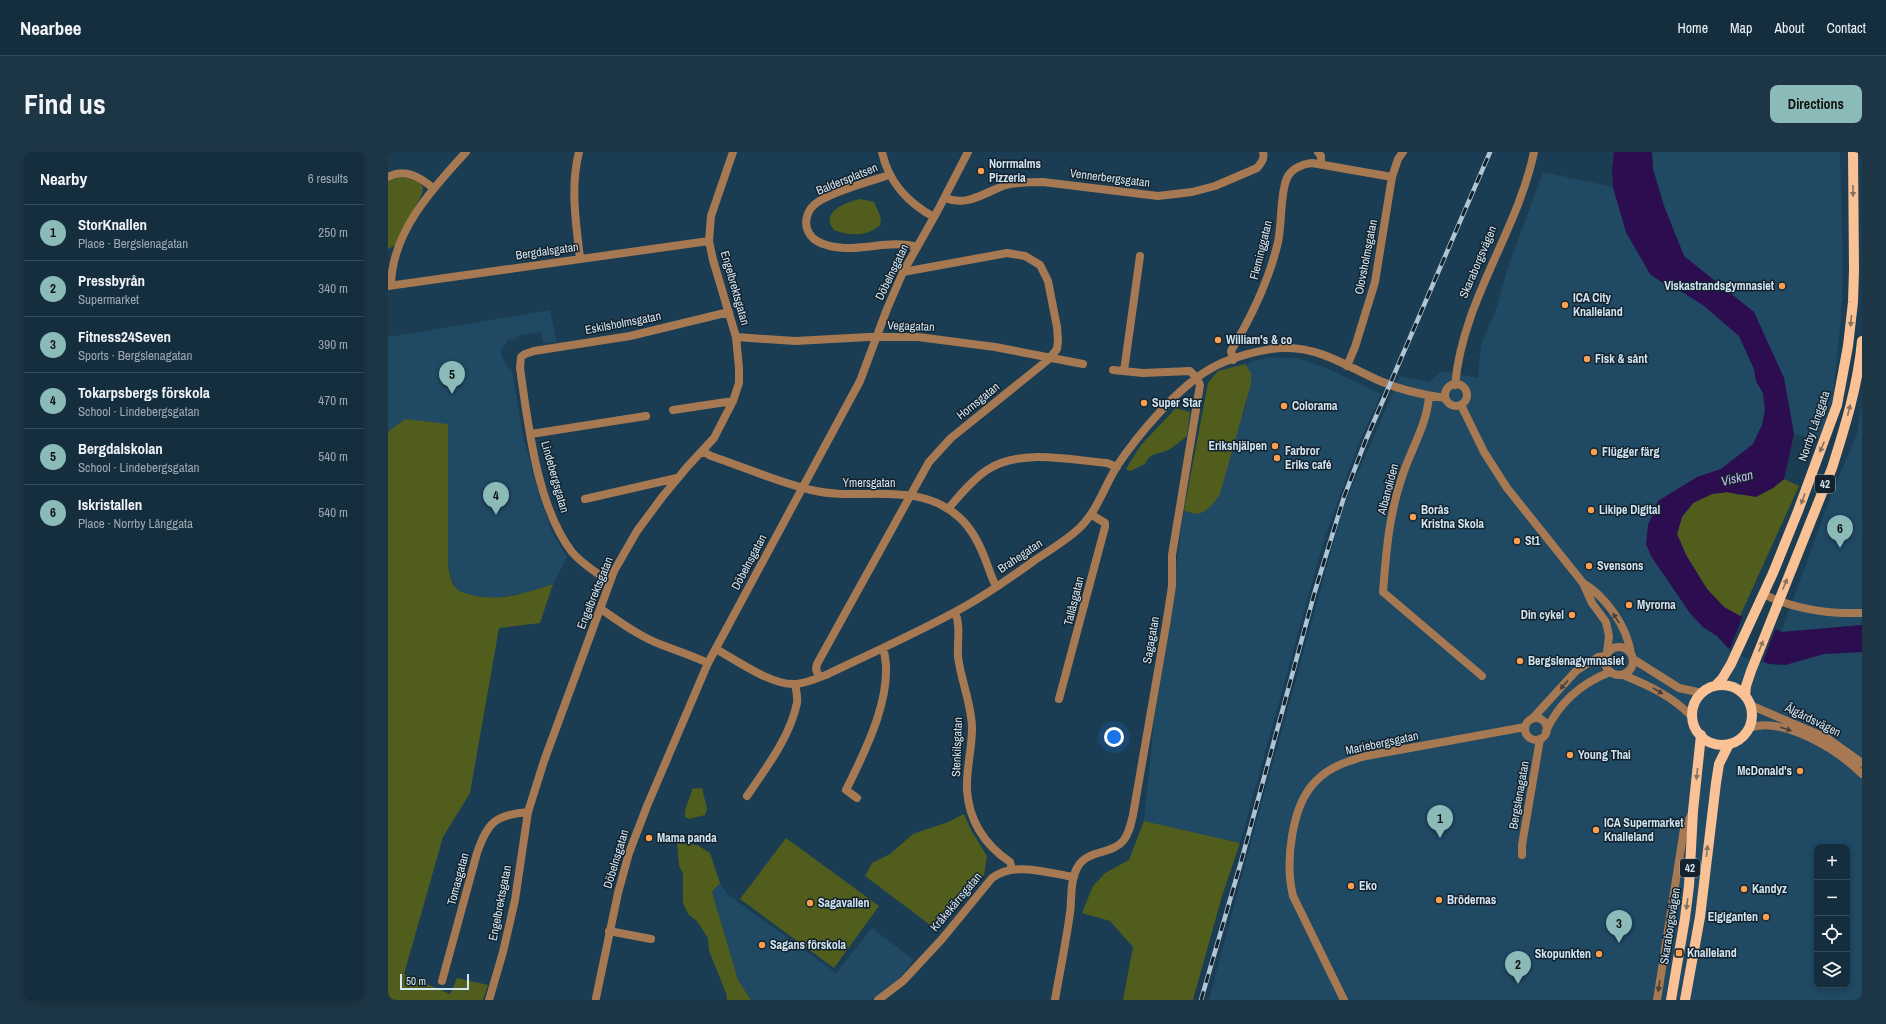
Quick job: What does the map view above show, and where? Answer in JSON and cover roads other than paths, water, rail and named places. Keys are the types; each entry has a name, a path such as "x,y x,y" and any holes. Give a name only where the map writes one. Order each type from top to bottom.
{"main road":[{"name":"Norrby Långgata","path":"1715,686 1722,679 1731,664 1752,615 1763,594 1798,511 1837,405 1851,324 1854,270 1853,152"},
{"name":"42","path":"1748,728 1752,718 1746,686 1829,475 1842,436 1854,389 1862,341"},
{"name":"42","path":"1702,693 1715,686"},
{"path":"1715,686 1731,687 1748,700"},
{"path":"1702,693 1695,704 1693,718 1695,726 1701,735 1714,743 1729,744 1742,737 1748,728"},
{"name":"Skaraborgsvägen","path":"1671,1000 1686,912 1693,811 1701,735"},
{"name":"42","path":"1685,1000 1700,917 1716,783 1720,764 1729,744"}],"street":[{"path":"389,285 391,271 397,251 411,222 433,188 466,152"},
{"path":"579,152 574,172 575,207 580,258"},
{"name":"Engelbrektsgatan","path":"489,1000 503,952 515,900 528,812 544,761 614,571 637,531 677,478 714,438 733,401 738,383 739,368 736,337 713,260 710,241 711,216 733,152"},
{"path":"882,152 888,175 903,194 934,217"},
{"name":"Döbelnsgatan","path":"596,999 618,893 629,853 644,812 708,663 860,381 887,309 903,272 945,198 968,152"},
{"path":"1318,152 1321,156 1321,164"},
{"name":"Olovsholmsgatan","path":"1347,366 1355,347 1375,282 1392,177 1398,159 1404,152"},
{"name":"Skaraborgsvägen","path":"1455,385 1462,344 1470,314 1522,194 1534,152"},
{"name":"Vennerbergsgatan","path":"945,198 963,202 1008,185 1030,182 1043,182 1158,196 1192,192 1215,186 1251,171 1262,163 1263,154"},
{"name":"Fleminggatan","path":"1233,360 1231,351 1251,316 1270,272 1282,221 1284,191 1287,177 1292,171 1300,166 1312,163 1392,177"},
{"path":"388,177 409,173 417,176 433,188"},
{"name":"Baldersplatsen","path":"888,175 844,191 813,206 808,214 807,229 812,238 821,243 843,248 897,245 917,246"},
{"name":"Bergdalsgatan","path":"389,285 710,241"},
{"name":"Hornsgatan","path":"819,677 816,669 817,664 929,462 951,438 1049,359 1057,349 1057,327 1048,281 1040,265 1025,256 1007,253 903,272"},
{"path":"1124,371 1140,256"},
{"name":"Eskilsholmsgatan","path":"521,357 524,354 534,351 630,336 729,312"},
{"name":"Vegagatan","path":"736,337 795,341 877,337 918,337 956,341 1083,364"},
{"name":"Brahegatan","path":"716,649 768,678 784,683 795,684 819,677 883,648 955,612 1074,533 1092,515 1117,467 1148,426 1197,378 1212,367 1233,360 1283,348 1294,348 1318,353 1347,366"},
{"name":"Lindebergsgatan","path":"521,357 520,368 531,434 544,491 557,526 572,552 584,564 610,582"},
{"path":"1347,366 1390,385 1429,396 1445,398"},
{"path":"1113,370 1143,373 1190,371 1197,378"},
{"name":"Sagagatan","path":"1074,877 1081,861 1088,856 1118,845 1124,840 1129,831 1133,815 1172,586 1172,555 1200,385 1197,378"},
{"path":"1455,385 1462,387 1466,393 1466,400 1461,405 1452,406 1445,398 1447,389 1455,385"},
{"name":"Albanoliden","path":"1429,396 1428,409 1402,478 1394,504 1387,543 1383,592 1482,676"},
{"path":"673,410 733,401"},
{"path":"1461,405 1484,452 1507,488 1583,583 1592,603 1606,622 1609,636 1605,665 1610,672 1614,675 1622,675 1646,684 1676,702 1693,718"},
{"path":"531,434 646,416"},
{"name":"Ymersgatan","path":"702,451 711,456 802,487 835,495 884,493 911,495 925,499 948,509 959,517 975,536 996,586"},
{"path":"948,509 981,475 1002,462 1012,459 1034,457 1107,463 1117,467"},
{"path":"585,499 677,478"},
{"name":"Tallåsgatan","path":"1059,699 1105,527 1105,523 1092,515"},
{"path":"1583,583 1593,589 1615,615 1629,644 1632,656 1631,669 1622,675"},
{"path":"1763,594 1779,601 1800,607 1836,613 1862,612"},
{"path":"601,609 647,638 662,645 687,653 708,663"},
{"name":"Stenkilsgatan","path":"955,612 959,620 957,647 959,669 970,713 972,729 967,789 970,808 976,827 995,852 1010,862 1012,869"},
{"path":"1610,672 1591,680 1573,695 1550,723 1540,739 1533,740 1529,738 1525,727 1576,671 1598,656 1606,654 1612,649 1621,647 1626,649 1632,656 1679,688 1702,693"},
{"path":"857,798 846,790 867,746 879,712 887,662 883,648"},
{"path":"747,796 774,756 790,723 798,702 795,684"},
{"name":"Ålgårdsvägen","path":"1748,700 1827,738 1862,763"},
{"path":"1532,719 1543,721 1546,731"},
{"name":"Ålgårdsvägen","path":"1748,728 1764,724 1785,728 1798,733 1837,754 1862,774"},
{"name":"Mariebergsgatan","path":"1344,1000 1294,896 1288,869 1298,812 1316,780 1344,762 1366,756 1525,727"},
{"name":"Bergslenagatan","path":"1522,855 1522,845 1540,739"},
{"path":"1657,1000 1684,829 1693,811"},
{"name":"Tomasgatan","path":"442,981 477,853 484,833 498,818 528,812"},
{"name":"Kråkekärrsgatan","path":"878,1000 903,981 942,939 992,878 1000,872 1012,869 1021,869 1074,877"},
{"path":"1055,1000 1070,912 1074,877"},
{"path":"610,931 651,940"}],"water":[{"name":"Viskan","path":"1614,152 1652,152 1653,169 1664,206 1684,256 1754,312 1784,378 1794,434 1784,479 1773,488 1756,497 1727,492 1712,494 1693,503 1682,517 1677,534 1686,555 1707,589 1724,607 1740,616 1782,632 1862,625 1862,652 1824,654 1785,665 1769,664 1728,648 1717,636 1703,627 1690,613 1651,556 1646,544 1648,525 1658,501 1697,477 1721,469 1753,444 1762,425 1765,410 1763,393 1756,381 1754,369 1739,336 1703,305 1679,290 1672,289 1650,274 1626,232 1618,205 1613,187 1612,169"}],"railway":[{"path":"1201,1000 1241,862 1315,591 1344,497 1365,442 1490,152"}],"place":[{"name":"Norrmalms Pizzeria","path":"981,171"},
{"name":"Viskastrandsgymnasiet","path":"1782,286"},
{"name":"ICA City Knalleland","path":"1565,305"},
{"name":"William's & co","path":"1218,340"},
{"name":"Fisk & sånt","path":"1587,359"},
{"name":"Bergdalskolan","path":"452,394"},
{"name":"Super Star","path":"1144,403"},
{"name":"Colorama","path":"1284,406"},
{"name":"Erikshjälpen","path":"1275,446"},
{"name":"Flügger färg","path":"1594,452"},
{"name":"Farbror Eriks café","path":"1277,458"},
{"name":"Likipe Digital","path":"1591,510"},
{"name":"Tokarpsbergs förskola","path":"496,515"},
{"name":"Borås Kristna Skola","path":"1413,517"},
{"name":"St1","path":"1517,541"},
{"name":"Iskristallen","path":"1840,548"},
{"name":"Svensons","path":"1589,566"},
{"name":"Myrorna","path":"1629,605"},
{"name":"Din cykel","path":"1572,615"},
{"name":"Bergslenagymnasiet","path":"1520,661"},
{"name":"Young Thai","path":"1570,755"},
{"name":"McDonald's","path":"1800,771"},
{"name":"ICA Supermarket Knalleland","path":"1596,830"},
{"name":"Mama panda","path":"649,838"},
{"name":"StorKnallen","path":"1440,838"},
{"name":"Eko","path":"1351,886"},
{"name":"Kandyz","path":"1744,889"},
{"name":"Brödernas","path":"1439,900"},
{"name":"Sagavallen","path":"810,903"},
{"name":"Elgiganten","path":"1766,917"},
{"name":"Fitness24Seven","path":"1619,943"},
{"name":"Sagans förskola","path":"762,945"},
{"name":"Knalleland","path":"1679,953"},
{"name":"Skopunkten","path":"1599,954"},
{"name":"Pressbyrån","path":"1518,984"}]}
